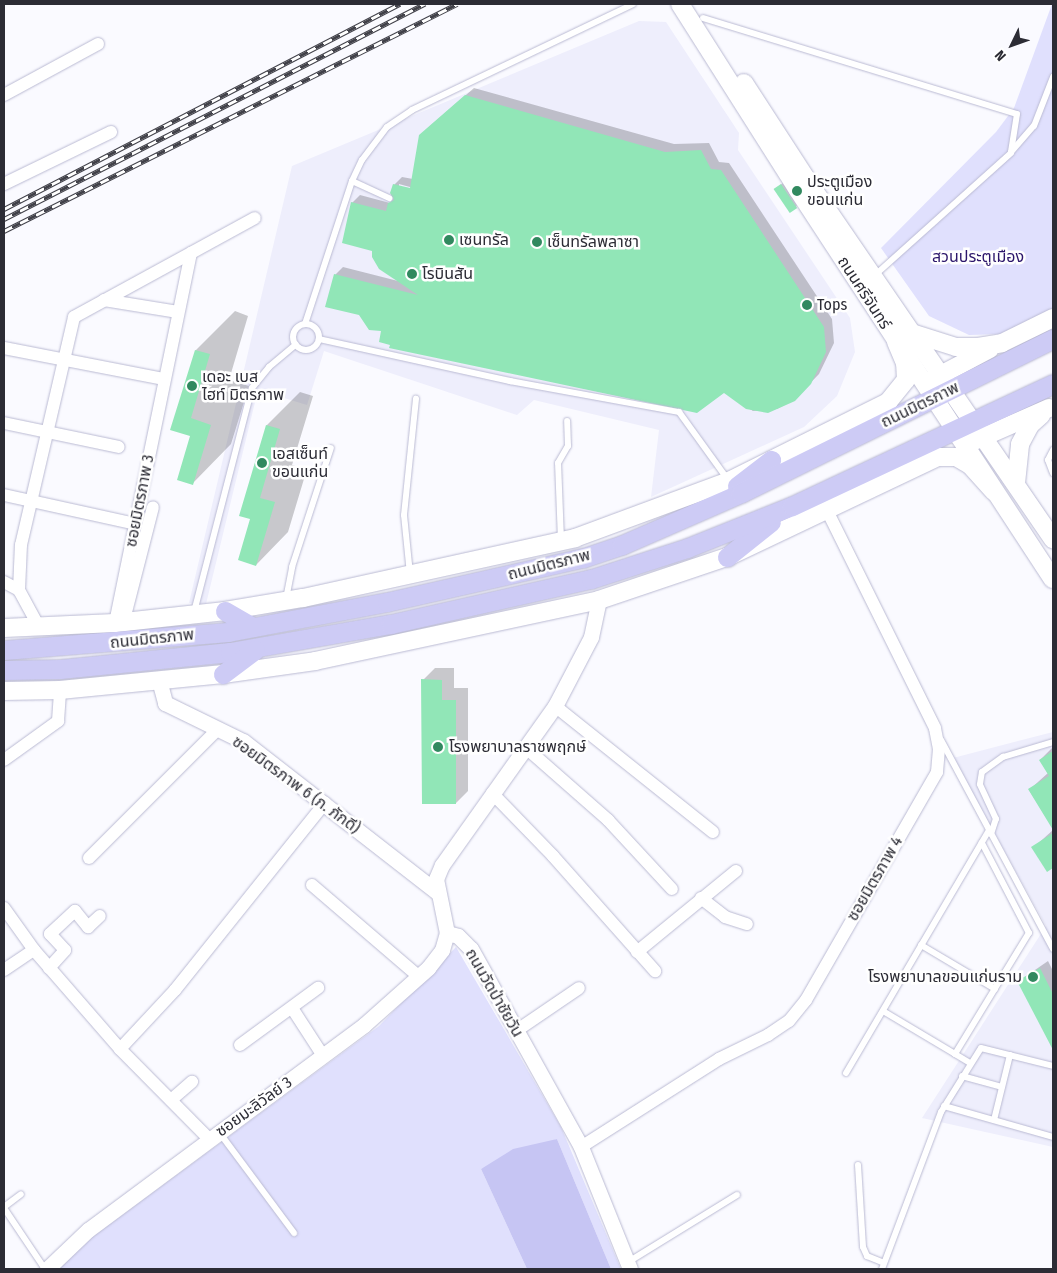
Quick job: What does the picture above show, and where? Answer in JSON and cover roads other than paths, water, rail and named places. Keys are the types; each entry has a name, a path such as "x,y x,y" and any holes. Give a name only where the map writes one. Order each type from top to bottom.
{"main road":[{"name":"ถนนศรีจันทร์","path":"680,4 896,342 930,390 994,492 1053,579"},
{"name":"ถนนศรีจันทร์","path":"698,11 873,276 948,382 978,430 1016,483 1053,540"},
{"path":"948,382 1002,343 1053,318"},
{"path":"915,334 956,347 1002,343"},
{"name":"ถนนมิตรภาพ","path":"4,650 59,648 253,627 437,592 597,554 708,507 930,390 1053,339"},
{"path":"888,402 906,380 905,363 896,342"},
{"name":"ถนนมิตรภาพ","path":"4,670 60,669 258,648 391,624 604,575 688,548 960,438 978,430 1053,384"},
{"name":"ถนนมิตรภาพ","path":"4,628 120,622 225,611 410,575 561,541 661,508 729,481 888,402 930,390"},
{"path":"978,430 1051,407"},
{"path":"1016,483 1020,444 1030,425 1051,407"},
{"path":"4,691 60,690 223,674 368,650 599,600 726,557 828,512 938,457 960,438"},
{"path":"938,457 956,457 970,465 994,492"},
{"path":"708,507 771,460"},
{"path":"726,557 792,506"},
{"path":"225,611 253,627"},
{"path":"223,674 258,648"}],"street":[{"path":"5,91 98,44"},
{"path":"4,184 111,132"},
{"path":"18,590 21,544 74,316 255,218"},
{"name":"ซอยมิตรภาพ 3","path":"120,622 136,524 191,252"},
{"path":"104,300 178,312"},
{"path":"4,348 164,379"},
{"path":"4,423 119,447"},
{"path":"4,495 136,524"},
{"path":"120,622 152,507"},
{"name":"ซอยมิตรภาพ 4","path":"580,1147 718,1059 768,1036 788,1021 806,1000 937,772 940,749 935,728 828,512"},
{"path":"4,582 18,590 38,627"},
{"path":"447,933 436,879 442,865 555,706 591,637 599,600"},
{"name":"ซอยมิตรภาพ 6 (ภ. ภักดี)","path":"159,680 165,703 243,741 325,803 438,893"},
{"path":"4,760 58,721 60,690"},
{"path":"555,706 713,832"},
{"path":"90,858 217,730"},
{"path":"525,747 608,820 672,889"},
{"path":"492,794 553,856 655,971"},
{"path":"120,1049 175,990 325,803"},
{"path":"638,952 736,871"},
{"path":"312,885 418,976"},
{"path":"701,898 725,917 747,924"},
{"path":"4,908 34,950 120,1049 171,1100 214,1136"},
{"path":"49,968 65,950 50,934 75,911 88,927 100,916"},
{"name":"ถนนวัดป่าชัยวัน","path":"447,933 458,936 471,949 580,1147 628,1266"},
{"name":"ซอยมะลิวัลย์ 3","path":"46,1269 88,1230 364,1025 418,976 442,950 447,933"},
{"path":"4,970 34,950"},
{"path":"240,1045 318,988"},
{"path":"516,1031 579,988"},
{"path":"292,1008 323,1056"},
{"path":"171,1100 192,1082"}],"lane":[{"path":"296,344 295,330 305,324 352,181 379,135 405,114 634,4"},
{"path":"698,11 1017,114 1011,153"},
{"path":"873,276 1011,153 1034,126 1053,77"},
{"path":"352,181 389,198"},
{"path":"305,324 315,327 319,338"},
{"path":"296,344 309,349 319,338"},
{"path":"319,338 510,381 679,412 729,481"},
{"path":"193,614 252,388 268,367 296,344"},
{"path":"410,575 404,515 416,399"},
{"path":"561,541 558,463 568,446 567,421"},
{"path":"285,600 292,567 331,448"},
{"path":"1053,450 1048,460 1053,473"},
{"path":"935,728 1053,948"},
{"path":"846,1073 996,819 980,784 982,772 993,761 1053,742"},
{"path":"955,1054 1029,933 982,843"},
{"path":"921,945 995,989"},
{"path":"883,1011 970,1063"},
{"path":"858,1166 863,1246 867,1256 883,1266 944,1106 981,1048 1053,1066"},
{"path":"994,1120 1010,1055"},
{"path":"962,1076 1002,1087"},
{"path":"944,1106 1053,1137"},
{"path":"214,1136 294,1233"},
{"path":"21,1194 4,1207 46,1269"},
{"path":"628,1266 737,1195"}],"railway":[{"path":"4,209 400,4"},
{"path":"4,219 425,4"},
{"path":"4,231 457,4"}],"place":[{"name":"ประตูเมือง ขอนแก่น","path":"797,191"},
{"name":"เซนทรัล","path":"449,240"},
{"name":"เซ็นทรัลพลาซา","path":"537,242"},
{"name":"โรบินสัน","path":"412,274"},
{"name":"Tops","path":"807,305"},
{"name":"เดอะ เบส ไฮท์ มิตรภาพ","path":"192,386"},
{"name":"เอสเซ็นท์ ขอนแก่น","path":"262,463"},
{"name":"โรงพยาบาลราชพฤกษ์","path":"438,747"},
{"name":"โรงพยาบาลขอนแก่นราม","path":"1033,977"}],"park label":[{"name":"สวนประตูเมือง","path":"978,257"}]}
